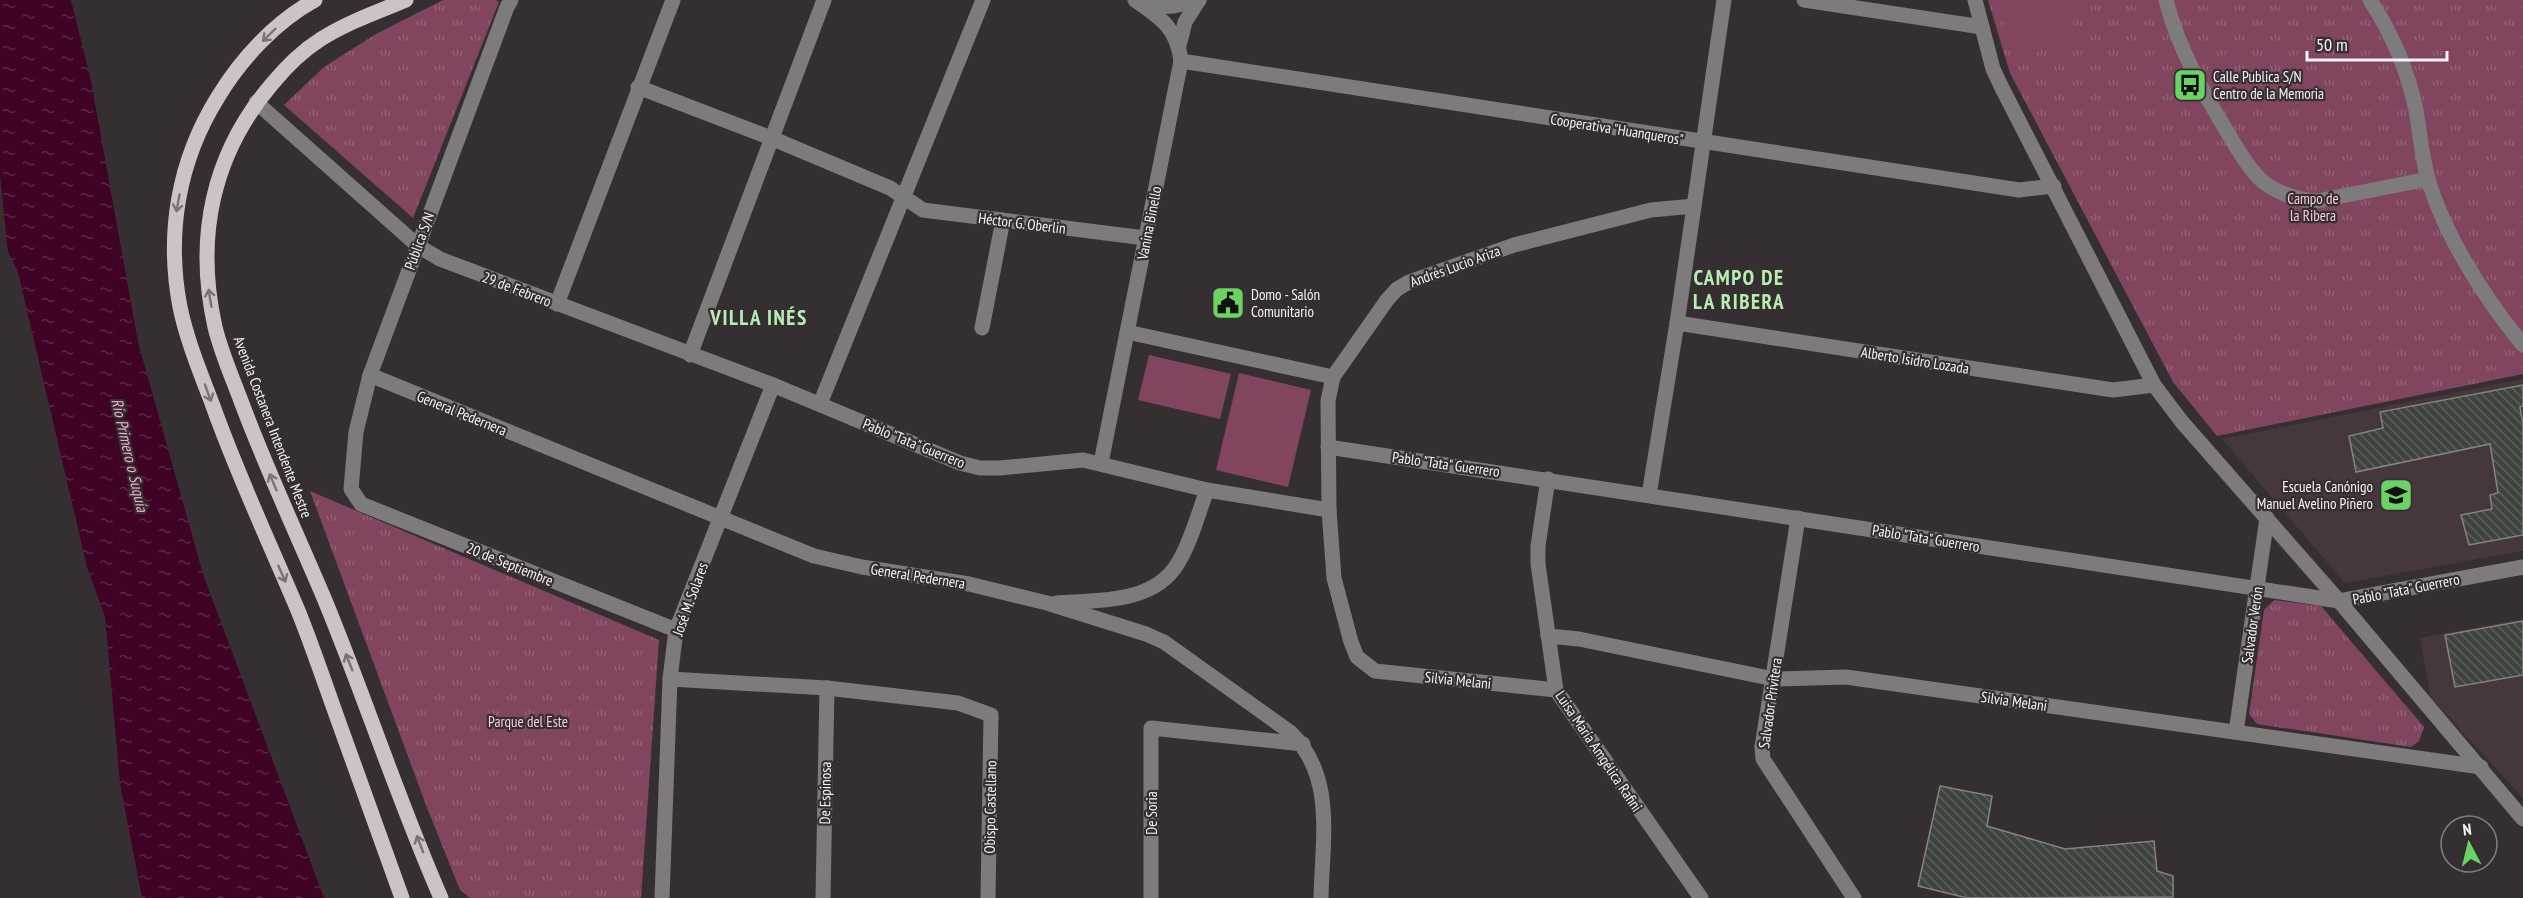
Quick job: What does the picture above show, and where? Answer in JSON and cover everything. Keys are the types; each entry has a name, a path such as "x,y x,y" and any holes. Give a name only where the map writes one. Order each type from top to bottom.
{"main road":[{"path":"315,0 280,24 252,51 230,78 208,113 182,179 173,245 175,275 191,347 225,439 300,614 402,898"},
{"name":"Avenida Costanera Intendente Mestre","path":"406,0 354,21 321,39 286,67 256,102 229,149 212,203 207,247 208,293 216,330 258,446 337,631 441,898"}],"street":[{"name":"Pública S/N","path":"351,489 356,432 370,375 507,7 512,0"},
{"path":"556,304 672,0"},
{"path":"690,355 824,0"},
{"path":"820,404 983,0"},
{"path":"1140,4 1174,6 1199,0"},
{"path":"1179,46 1185,22 1199,0"},
{"path":"1649,495 1677,323 1724,0"},
{"path":"1804,0 1983,27"},
{"path":"1975,0 1993,69 2154,385 2182,422 2339,601 2523,819"},
{"path":"2166,0 2178,38 2248,166 2260,180 2286,194 2304,200 2317,201 2428,179"},
{"path":"2370,0 2392,38 2404,66 2416,109 2428,179 2438,211 2452,239 2523,345"},
{"name":"Vanina Binello","path":"1101,463 1181,62 1179,46 1168,25 1140,4"},
{"name":"Cooperativa \"Huanqueros\"","path":"1181,62 2019,190 2054,186"},
{"name":"Héctor G. Oberlin","path":"638,87 771,138 890,188 923,210 1145,238"},
{"name":"29 de Febrero","path":"256,102 418,246 440,259 820,404"},
{"name":"Andrés Lucio Ariza","path":"1363,663 1351,642 1336,588 1329,510 1328,401 1333,376 1387,300 1397,289 1409,282 1514,245 1651,210 1694,206"},
{"path":"982,328 1003,220"},
{"name":"Alberto Isidro Lozada","path":"1677,323 2113,390 2154,385"},
{"path":"1127,332 1333,376"},
{"name":"General Pedernera","path":"370,375 720,519 833,561 969,584 1047,603 1164,642 1290,732 1303,744 1317,769 1323,793 1322,898"},
{"name":"José M. Solares","path":"662,898 670,679 676,630 773,385"},
{"name":"Pablo \"Tata\" Guerrero","path":"820,404 960,463 980,468 1083,460 1207,490 1329,510"},
{"name":"Pablo \"Tata\" Guerrero","path":"1328,447 2339,601 2523,567"},
{"name":"Luisa María Amgélica Rafini","path":"1548,479 1538,546 1538,564 1556,690 1701,898"},
{"name":"20 de Septiembre","path":"351,489 361,504 676,630"},
{"path":"1047,603 1113,600 1143,592 1164,581 1178,563 1207,490"},
{"name":"Salvador Privitera","path":"1798,518 1762,747 1763,759 1854,898"},
{"name":"Salvador Verón","path":"2236,732 2267,518"},
{"name":"Silvia Melani","path":"1548,636 1590,641 1774,679 1846,677 2481,767"},
{"name":"Silvia Melani","path":"1363,663 1375,671 1556,690"},
{"path":"670,679 827,688"},
{"name":"Obispo Castellano","path":"827,688 958,703 991,715 988,898"},
{"name":"De Espinosa","path":"823,898 827,688"},
{"name":"De Soria","path":"1151,898 1151,728 1303,744"}],"shaded area":[{"name":"Escuela Canónigo Manuel Avelino Piñero","path":"2523,379 2523,551 2345,583 2222,439"},
{"path":"2523,619 2523,798 2431,698 2420,638"}],"green space":[{"path":"443,0 496,0 499,2 413,218 284,105 324,67 376,34"},
{"name":"Campo de la Ribera","path":"1988,0 2523,0 2523,374 2217,436 2173,382 2010,73"},
{"path":"1999,0 2067,0 2078,40 2014,58"},
{"path":"1149,355 1231,374 1220,419 1138,400"},
{"path":"1239,373 1311,390 1288,487 1216,470"},
{"name":"Parque del Este","path":"310,491 659,640 641,898 470,898 460,890 426,805"},
{"path":"2274,600 2321,606 2424,727 2419,741 2411,747 2257,724 2249,714 2264,610"}],"water":[{"name":"Río Primero o Suquía","path":"0,0 71,0 91,81 138,342 203,574 324,898 142,898 120,783 105,617 87,567 18,272 8,252 0,175"}],"building":[{"name":"Domo - Salón Comunitario","path":"1228,290 1237,294 1241,303 1237,312 1228,316 1219,312 1215,303 1219,294"},
{"path":"2523,385 2523,406 2520,407 2523,424 2523,535 2469,545 2461,515 2492,509 2490,495 2498,493 2490,444 2356,472 2349,436 2383,428 2380,412"},
{"path":"2523,621 2523,675 2455,687 2445,635"},
{"path":"1940,786 1992,796 1987,826 2065,849 2154,841 2157,871 2173,876 2173,897 1967,898 1918,886"}],"place":[{"name":"Calle Publica S/N Centro de la Memoria","path":"2190,85"},
{"name":"Domo - Salón Comunitario","path":"1228,303"},
{"name":"Escuela Canónigo Manuel Avelino Piñero","path":"2396,495"}],"district":[{"name":"CAMPO DE LA RIBERA","path":"1739,289"},
{"name":"VILLA INÉS","path":"759,317"}]}
